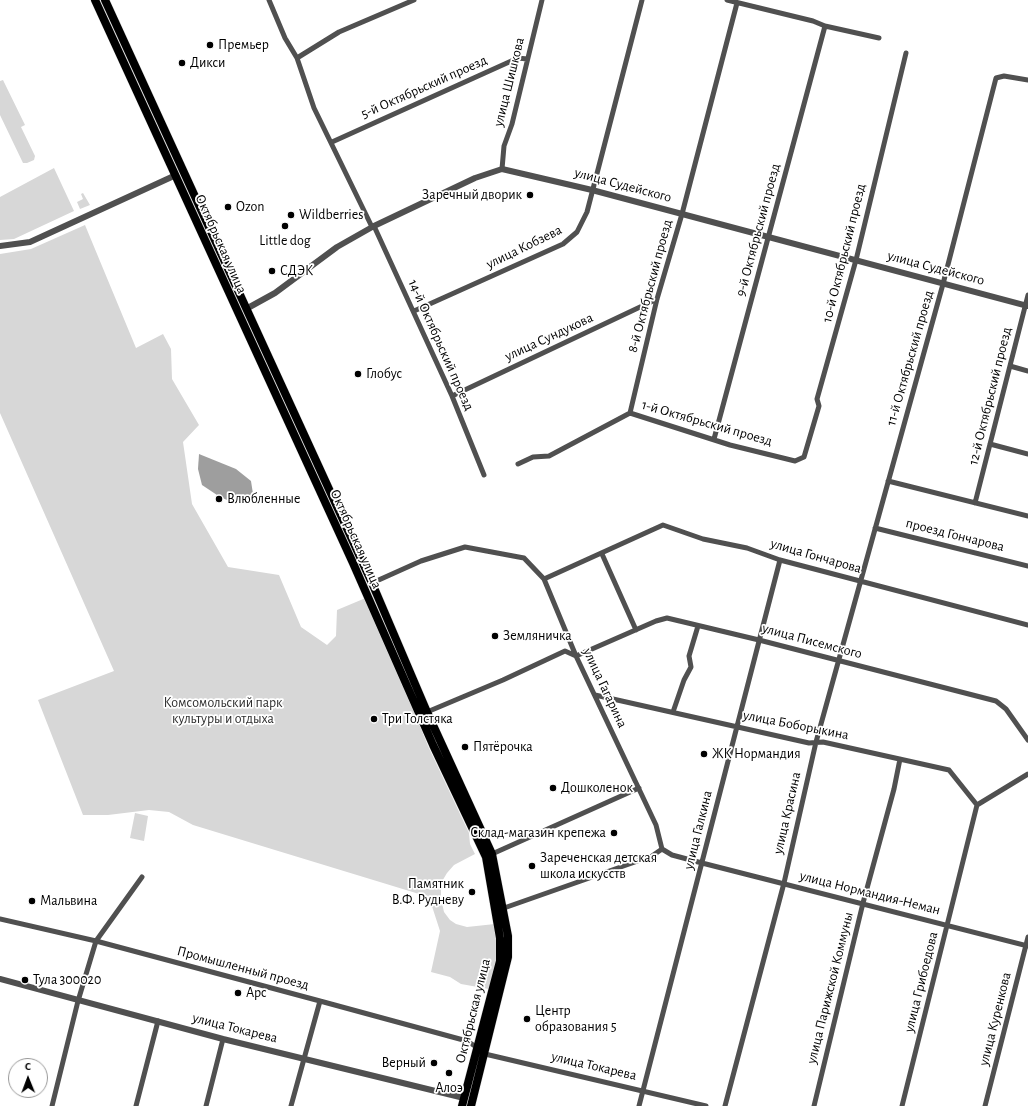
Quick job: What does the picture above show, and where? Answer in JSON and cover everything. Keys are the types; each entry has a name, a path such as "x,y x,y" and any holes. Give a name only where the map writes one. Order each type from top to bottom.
{"main road":[{"name":"Октябрьская улица","path":"96,0 246,309 372,583 489,855 504,908 508,936 508,957 472,1103"},
{"name":"Октябрьская улица","path":"105,0 180,173 238,313 353,563 433,745 489,855 501,952 478,1048 463,1102"},
{"path":"238,313 246,309"},
{"name":"улица Токарева","path":"478,1048 485,1054"},
{"path":"463,1102 472,1103"}],"street":[{"name":"14-й Октябрьский проезд","path":"269,0 285,38 297,58 314,108 414,311 452,396 484,476"},
{"path":"297,58 340,32 414,0"},
{"name":"улица Шишкова","path":"502,169 504,146 512,124 526,59 531,51 533,33 542,0"},
{"name":"улица Кобзева","path":"414,311 563,244 572,238 577,232 584,218 592,190 642,0"},
{"path":"728,0 813,21 825,26 879,38"},
{"name":"8-й Октябрьский проезд","path":"630,412 657,299 682,214 737,3"},
{"name":"9-й Октябрьский проезд","path":"714,439 825,26"},
{"name":"10-й Октябрьский проезд","path":"804,457 819,406 817,399 856,260 906,53"},
{"name":"5-й Октябрьский проезд","path":"332,142 518,58 526,59"},
{"name":"11-й Октябрьский проезд","path":"888,481 943,284 996,78 1004,76 1028,80"},
{"path":"246,309 275,293 337,247 373,226 475,178 502,169"},
{"name":"улица Судейского","path":"502,169 592,190 1027,305"},
{"path":"0,246 30,242 180,173"},
{"name":"12-й Октябрьский проезд","path":"975,503 1027,305 1028,294"},
{"name":"улица Сундукова","path":"452,396 657,299"},
{"path":"1010,366 1028,371"},
{"name":"1-й Октябрьский проезд","path":"518,464 533,457 549,456 630,412 730,445 795,461 804,457"},
{"path":"990,444 1028,454"},
{"path":"888,481 1028,516"},
{"name":"улица Красина","path":"725,1106 784,883 816,742 840,661 888,481"},
{"name":"улица Гончарова","path":"544,580 663,525 703,539 747,548 780,560 860,582 1028,625"},
{"name":"проезд Гончарова","path":"875,528 1028,566"},
{"name":"улица Гагарина","path":"372,583 420,561 465,547 524,558 544,580 576,656 656,825 662,849"},
{"path":"602,554 636,630"},
{"name":"улица Галкина","path":"639,1106 780,560"},
{"name":"улица Писемского","path":"576,656 656,621 667,618 996,701 1006,709 1028,740"},
{"path":"673,712 684,680 691,667 689,656 698,626"},
{"path":"427,712 503,680 566,651 576,656"},
{"name":"улица Боборыкина","path":"595,695 809,743 816,742 949,770 977,805"},
{"name":"улица Парижской Коммуны","path":"814,1106 863,903 894,789 900,759"},
{"path":"977,805 1028,774"},
{"path":"489,855 639,788"},
{"name":"улица Грибоедова","path":"902,1106 977,805"},
{"path":"504,908 652,856 662,849"},
{"name":"улица Нормандия-Неман","path":"662,849 672,855 702,863 1027,946"},
{"path":"52,1106 78,1000 96,941 142,877"},
{"name":"Промышленный проезд","path":"0,919 96,941 320,1001 467,1041 478,1048"},
{"name":"улица Куренкова","path":"985,1106 1027,946 1028,937"},
{"name":"улица Токарева","path":"0,979 463,1102"},
{"path":"291,1106 320,1001"},
{"path":"136,1106 158,1021"},
{"path":"206,1106 223,1039"},
{"name":"улица Токарева","path":"485,1054 706,1106"}],"green space":[{"path":"3,80 25,125 21,127 35,156 34,160 27,163 23,163 0,115 0,81"},
{"path":"54,168 74,211 14,239 0,240 0,197"},
{"path":"83,193 90,205 80,209 77,202 83,199 81,194"},
{"name":"Комсомольский парк культуры и отдыха","path":"85,225 136,348 163,334 171,349 172,379 199,425 183,442 192,504 228,567 279,575 301,627 327,645 336,636 337,610 368,597 428,746 469,833 470,844 475,854 454,865 447,873 441,883 441,899 444,912 450,920 456,924 467,927 495,924 498,952 489,989 461,984 450,977 431,972 440,931 429,897 193,825 169,812 149,810 108,815 83,815 38,700 114,671 0,413 0,254 31,249"},
{"path":"135,813 148,816 144,841 130,838"}],"shaded area":[{"path":"199,454 236,469 251,481 253,494 245,503 232,502 220,497 202,485 198,469"}],"place":[{"name":"Премьер","path":"210,45"},
{"name":"Дикси","path":"182,63"},
{"name":"Заречный дворик","path":"530,195"},
{"name":"Ozon","path":"228,207"},
{"name":"Wildberries","path":"291,215"},
{"name":"Little dog","path":"285,226"},
{"name":"СДЭК","path":"272,271"},
{"name":"Глобус","path":"358,374"},
{"name":"Влюбленные","path":"219,499"},
{"name":"Земляничка","path":"495,636"},
{"name":"Три Толстяка","path":"374,719"},
{"name":"Пятёрочка","path":"465,747"},
{"name":"ЖК Нормандия","path":"704,754"},
{"name":"Дошколенок","path":"553,788"},
{"name":"Склад-магазин крепежа","path":"614,833"},
{"name":"Зареченская детская школа искусств","path":"532,866"},
{"name":"Памятник В.Ф. Рудневу","path":"472,892"},
{"name":"Мальвина","path":"32,901"},
{"name":"Тула 300020","path":"25,980"},
{"name":"Арс","path":"238,993"},
{"name":"Центр образования 5","path":"527,1019"},
{"name":"Верный","path":"434,1063"},
{"name":"Алоэ","path":"449,1073"}]}
